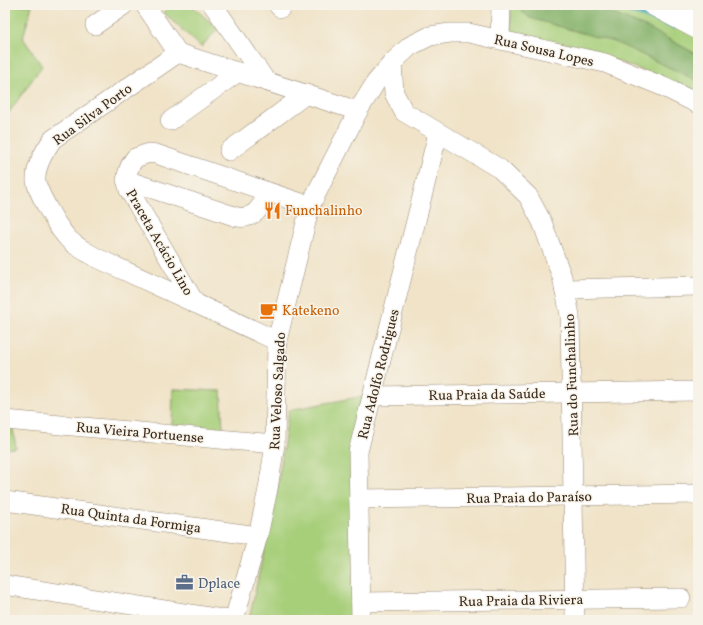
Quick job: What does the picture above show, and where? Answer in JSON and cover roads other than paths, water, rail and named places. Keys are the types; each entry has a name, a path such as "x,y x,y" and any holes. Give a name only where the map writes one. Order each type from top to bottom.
{"highway":[{"path":"677,5 698,14"}],"street":[{"path":"95,24 124,5"},
{"path":"145,5 178,53 358,111"},
{"path":"213,5 266,81"},
{"path":"500,39 501,5"},
{"path":"651,5 698,30"},
{"name":"Rua Sousa Lopes","path":"392,63 402,52 420,40 440,34 469,33 605,63 664,87 698,104"},
{"name":"Rua Silva Porto","path":"178,53 53,139 43,156 36,180 38,190 65,235 73,243 95,257 277,341"},
{"name":"Rua Veloso Salgado","path":"234,620 258,536 268,489 275,444 277,341 310,206 358,111 376,82 392,63"},
{"name":"Rua do Funchalinho","path":"392,63 394,93 400,106 409,116 500,169 524,192 533,204 542,222 564,288 570,315 575,620"},
{"path":"170,122 238,72"},
{"path":"230,151 306,94"},
{"name":"Rua Adolfo Rodrigues","path":"361,611 358,452 438,133"},
{"name":"Praceta Acácio Lino","path":"195,303 129,190 126,180 127,170 135,158 149,153 310,206"},
{"name":"Praceta Acácio Lino","path":"126,180 237,217 245,218 251,217 258,210 269,192"},
{"path":"564,288 698,286"},
{"name":"Rua Praia da Saúde","path":"373,396 698,391"},
{"name":"Rua Vieira Portuense","path":"5,420 275,444"},
{"name":"Rua Praia do Paraíso","path":"359,499 698,494"},
{"name":"Rua Quinta da Formiga","path":"5,501 258,536"},
{"path":"5,585 228,620"},
{"name":"Rua Praia da Riviera","path":"361,611 575,599 681,598"}],"waterway":[{"path":"613,5 674,27"}],"place":[{"name":"Funchalinho","path":"272,210"},
{"name":"Katekeno","path":"269,310"},
{"name":"Dplace","path":"185,583"}]}
